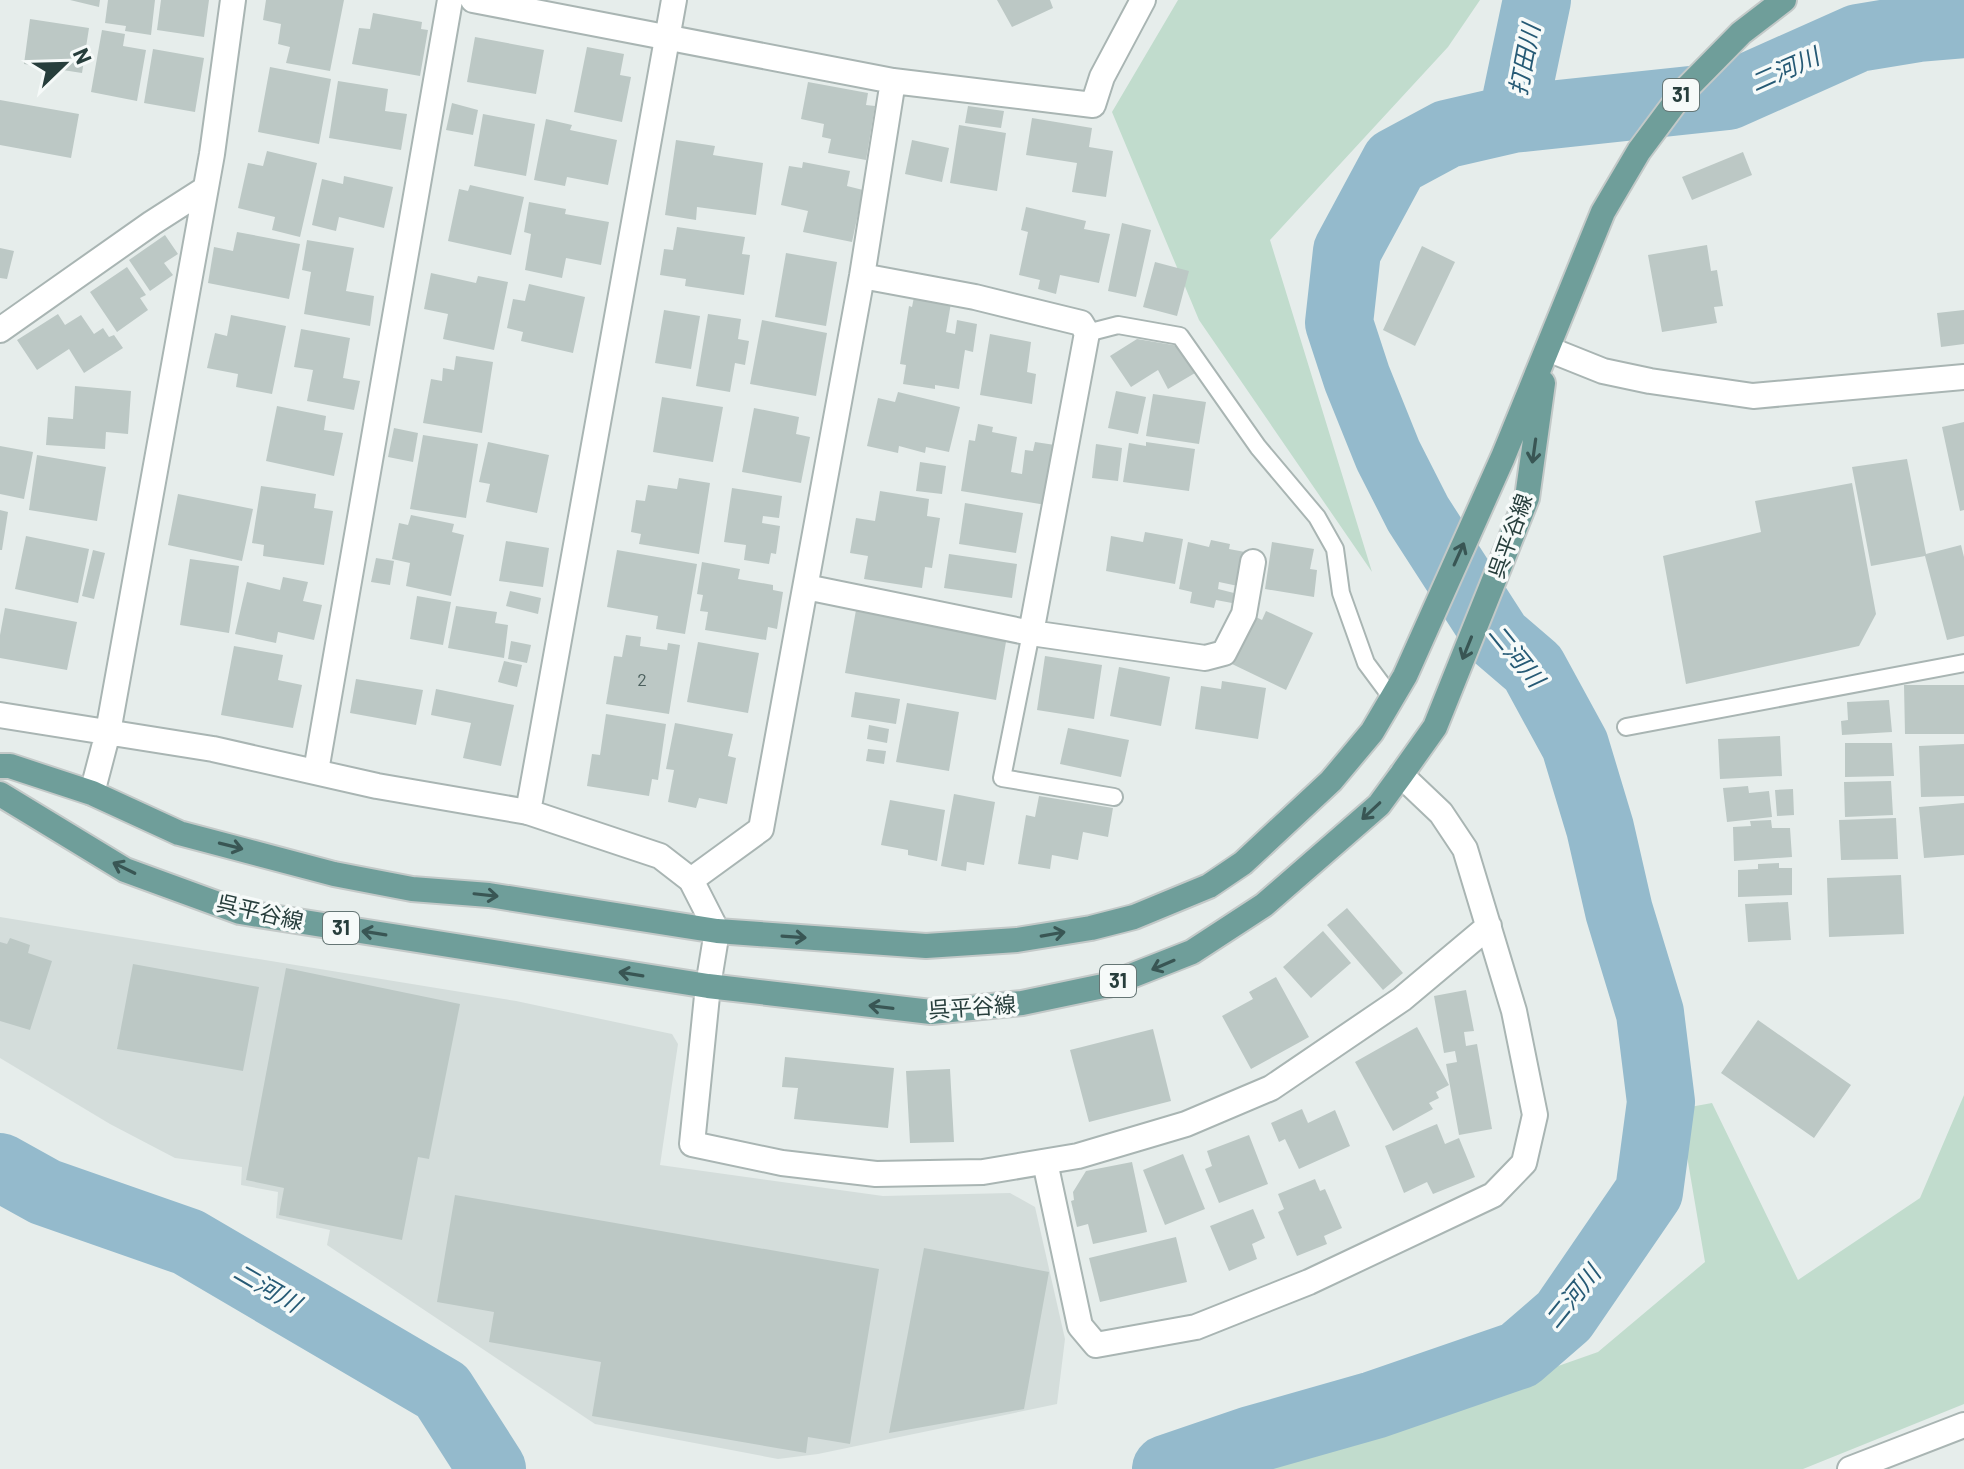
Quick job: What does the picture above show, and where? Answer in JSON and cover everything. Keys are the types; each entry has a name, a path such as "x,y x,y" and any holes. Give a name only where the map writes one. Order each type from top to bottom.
{"main road":[{"name":"呉平谷線","path":"0,766 10,766 92,793 179,833 334,874 412,889 489,895 717,931 926,946 1017,940 1091,928 1134,917 1209,886 1243,863 1331,781 1372,732 1405,676 1503,457 1603,212 1639,151 1683,92 1741,33 1784,0"},
{"name":"呉平谷線","path":"0,794 125,870 240,912 708,986 931,1012 1022,1003 1108,985 1192,952 1264,905 1379,805 1435,727 1527,498 1548,349"}],"street":[{"path":"92,793 108,732 205,189 233,0"},
{"path":"316,771 450,0"},
{"path":"473,0 893,81 1093,105 1102,77 1143,0"},
{"path":"528,812 674,0"},
{"path":"691,880 761,829 862,276 893,81"},
{"path":"0,330 205,189"},
{"path":"862,276 975,297 1081,323 1087,333 1031,633"},
{"path":"1548,349 1603,371 1753,396 1964,377"},
{"path":"806,587 1031,633 1205,658 1224,653 1244,614 1253,562"},
{"path":"0,715 213,749 377,786 528,812 660,856 691,880 717,931 708,986 692,1144 782,1163 876,1174 983,1172 1078,1156 1186,1124 1271,1088 1402,999 1489,926"},
{"path":"1045,1162 1080,1326 1096,1345 1196,1327 1309,1282 1493,1195 1524,1163 1535,1115 1514,1011 1489,926 1462,844 1441,813 1401,775"},
{"path":"1850,1469 1964,1425"}],"lane":[{"path":"1087,333 1118,325 1180,336 1258,447 1317,517 1335,549 1341,593 1366,663 1392,698"},
{"path":"1031,633 1002,778 1114,797"},
{"path":"1626,727 1964,663"}],"shaded area":[{"path":"0,917 516,1001 672,1034 678,1044 660,1165 883,1196 1010,1193 1035,1207 1065,1339 1057,1404 818,1454 778,1459 595,1424 327,1245 330,1230 276,1218 278,1192 241,1185 242,1167 175,1158 110,1124 0,1058"}],"green space":[{"path":"1178,0 1480,0 1448,47 1270,240 1372,572 1199,320 1112,112"},
{"path":"1964,1095 1964,1404 1803,1469 1264,1469 1598,1352 1705,1262 1679,1109 1712,1103 1798,1280 1920,1198"}],"building":[{"path":"70,0 100,0 99,7"},
{"path":"108,0 155,0 151,35 125,31 126,26 105,23"},
{"path":"161,0 209,0 204,37 157,30"},
{"path":"266,0 344,0 330,71 286,63 290,47 278,44 281,24 263,20"},
{"path":"997,0 1050,0 1053,8 1012,27"},
{"path":"373,13 422,22 421,29 428,30 420,76 352,64 359,28 370,29"},
{"path":"30,19 89,28 82,73 24,64"},
{"path":"102,30 125,34 123,46 146,50 137,101 91,92"},
{"path":"475,37 544,50 536,94 467,82"},
{"path":"587,47 624,54 620,75 631,77 622,122 574,112"},
{"path":"153,49 204,58 195,112 144,103"},
{"path":"270,67 331,79 319,144 258,132"},
{"path":"338,81 388,89 385,111 407,114 401,150 329,138"},
{"path":"808,82 868,93 866,105 875,106 866,160 828,153 831,139 822,137 824,124 801,119"},
{"path":"0,100 79,114 71,158 0,145"},
{"path":"452,103 478,110 473,135 446,130"},
{"path":"968,106 1004,111 1001,128 965,123"},
{"path":"483,114 535,124 526,176 474,166"},
{"path":"1032,118 1092,128 1089,147 1113,151 1106,197 1072,192 1077,163 1026,155"},
{"path":"546,119 572,125 570,130 617,140 608,185 567,177 565,186 534,180"},
{"path":"959,125 1006,133 997,191 950,183"},
{"path":"676,140 715,146 713,155 763,163 756,215 697,207 696,220 665,215"},
{"path":"912,140 949,148 942,182 905,174"},
{"path":"267,151 317,163 300,237 272,230 275,217 238,208 248,163 263,166"},
{"path":"1743,152 1752,175 1692,200 1682,177"},
{"path":"803,162 850,171 847,186 863,190 852,242 803,232 808,211 781,205 789,166 802,168"},
{"path":"344,176 393,187 384,228 339,217 336,231 312,225 322,179 343,184"},
{"path":"470,185 524,197 511,255 448,241 459,189 468,191"},
{"path":"529,202 566,209 565,214 609,222 601,265 566,258 562,278 525,270 531,234 524,232"},
{"path":"1026,207 1086,221 1084,229 1110,234 1099,283 1060,275 1056,294 1038,289 1040,280 1019,275 1028,232 1021,230"},
{"path":"1122,223 1151,230 1136,297 1108,291"},
{"path":"677,227 745,237 742,254 750,255 744,295 685,286 686,279 660,275 664,249 673,250"},
{"path":"237,232 300,244 289,299 208,283 214,247 233,251"},
{"path":"165,235 178,254 164,263 173,275 150,291 129,260"},
{"path":"307,240 354,248 346,291 374,296 370,326 304,314 311,272 302,270"},
{"path":"1707,245 1711,271 1717,270 1723,306 1714,307 1717,323 1662,332 1648,255"},
{"path":"1422,246 1455,262 1415,346 1383,330"},
{"path":"0,248 14,251 7,279 0,278"},
{"path":"786,253 837,262 826,326 775,317"},
{"path":"1155,262 1189,271 1177,316 1143,307"},
{"path":"127,267 146,295 140,298 148,310 117,332 90,292"},
{"path":"431,273 476,283 478,276 508,282 494,350 443,339 448,314 424,309"},
{"path":"529,284 585,297 573,353 521,341 523,332 507,328 513,299 525,301"},
{"path":"914,297 951,303 946,332 955,334 957,320 977,324 973,352 965,350 959,389 903,384 906,365 900,364 909,306 912,307"},
{"path":"664,310 700,316 691,369 655,363"},
{"path":"1964,310 1964,344 1941,347 1937,313"},
{"path":"58,314 65,325 81,315 94,334 103,328 109,337 114,335 123,348 84,373 69,349 37,370 17,340"},
{"path":"708,314 741,319 738,339 749,341 745,365 735,363 730,392 696,386"},
{"path":"231,315 286,326 272,394 236,387 238,374 207,368 215,333 227,336"},
{"path":"762,320 827,333 816,396 750,384"},
{"path":"301,329 350,338 343,378 360,381 354,410 307,401 313,370 294,367"},
{"path":"990,334 1031,342 1027,372 1036,374 1032,404 980,395"},
{"path":"1137,339 1179,346 1195,373 1168,389 1158,370 1131,387 1110,356"},
{"path":"456,356 493,362 482,433 423,423 431,379 442,381 443,368 454,370"},
{"path":"75,386 131,391 128,434 106,432 105,449 46,445 48,417 73,419"},
{"path":"1116,391 1146,397 1138,434 1108,428"},
{"path":"898,392 960,407 949,452 926,447 925,453 899,446 898,453 867,446 878,398 895,402"},
{"path":"1153,394 1206,402 1199,444 1146,436"},
{"path":"662,397 723,407 713,462 653,452"},
{"path":"277,406 326,416 324,430 343,433 334,476 266,461"},
{"path":"754,408 799,417 796,434 810,437 801,483 742,472"},
{"path":"1964,422 1964,510 1960,511 1942,427"},
{"path":"978,424 993,427 992,432 1017,437 1011,472 1022,474 1025,450 1033,451 1035,442 1055,445 1046,505 961,491 969,440 975,441"},
{"path":"394,428 418,433 413,462 388,457"},
{"path":"423,435 478,444 466,518 410,509"},
{"path":"488,442 549,455 537,513 486,502 490,484 479,482"},
{"path":"1146,442 1195,449 1189,491 1123,482 1129,443 1146,446"},
{"path":"1096,444 1122,448 1118,481 1092,478"},
{"path":"0,446 33,452 24,499 0,494"},
{"path":"37,455 106,467 97,521 29,510"},
{"path":"1907,459 1926,554 1961,545 1964,557 1964,636 1947,640 1925,556 1871,566 1852,467"},
{"path":"920,462 946,466 942,494 916,491"},
{"path":"679,478 710,483 699,554 639,544 641,534 631,532 636,500 645,501 648,485 677,489"},
{"path":"1852,483 1876,614 1859,646 1686,684 1663,556 1761,532 1755,501"},
{"path":"261,486 316,494 314,508 333,511 324,565 263,556 264,545 252,543"},
{"path":"732,488 782,496 779,518 763,516 762,523 780,526 776,554 771,553 769,564 744,560 746,545 724,542"},
{"path":"880,491 929,499 927,516 940,518 932,568 925,567 922,588 864,579 868,556 850,553 856,518 875,521"},
{"path":"178,494 253,509 242,561 168,545"},
{"path":"965,503 1023,513 1016,553 959,544"},
{"path":"0,510 8,512 2,550 0,550"},
{"path":"411,515 454,524 452,532 464,535 451,596 406,586 410,563 392,559 399,523 408,525"},
{"path":"1145,532 1183,539 1175,584 1106,571 1111,536 1143,542"},
{"path":"26,536 89,549 78,603 15,589"},
{"path":"1211,540 1230,544 1229,549 1245,552 1238,586 1219,582 1218,589 1234,593 1232,603 1216,600 1214,608 1190,603 1192,592 1179,589 1188,542 1209,547"},
{"path":"506,541 549,548 543,587 499,581"},
{"path":"1272,542 1314,549 1310,569 1317,570 1314,597 1265,589"},
{"path":"93,550 105,553 94,599 82,596"},
{"path":"617,550 697,564 685,634 656,629 658,616 607,607"},
{"path":"949,554 1017,564 1012,598 944,588"},
{"path":"376,558 394,561 390,585 371,582"},
{"path":"190,559 239,566 229,633 180,625"},
{"path":"702,562 740,569 738,579 773,585 773,590 783,592 777,629 768,627 766,640 705,630 708,612 700,611 703,595 697,594"},
{"path":"283,577 308,582 303,601 322,605 314,640 278,632 276,643 235,634 247,582 280,590"},
{"path":"510,591 541,598 538,614 506,606"},
{"path":"417,596 451,602 443,645 410,639"},
{"path":"456,606 497,612 495,623 508,625 504,658 448,648"},
{"path":"5,608 77,622 67,670 0,658"},
{"path":"856,610 1007,636 996,700 845,673"},
{"path":"1266,611 1313,633 1286,690 1232,664 1254,616 1262,620"},
{"path":"626,635 641,637 640,646 667,650 668,643 680,645 669,714 606,704 614,656 622,657"},
{"path":"511,641 531,645 527,663 508,659"},
{"path":"698,642 759,653 748,713 687,702"},
{"path":"234,646 283,655 278,680 302,685 293,728 221,715"},
{"path":"1045,656 1102,665 1094,719 1037,710"},
{"path":"504,661 522,665 517,687 498,682"},
{"path":"1119,667 1170,677 1161,726 1110,716"},
{"path":"356,679 423,690 416,725 350,713"},
{"path":"1222,681 1266,688 1258,739 1195,729 1201,686 1221,689"},
{"path":"1904,685 1964,685 1964,734 1905,734"},
{"path":"436,689 514,705 501,766 463,758 471,723 431,715"},
{"path":"855,692 900,699 896,724 851,717"},
{"path":"1889,700 1892,732 1842,735 1841,721 1848,720 1847,702"},
{"path":"907,703 959,712 949,771 896,762"},
{"path":"606,714 666,724 658,780 652,779 649,796 587,786 592,754 600,755"},
{"path":"675,723 733,734 728,756 736,758 727,804 699,798 696,808 668,802 674,770 666,769"},
{"path":"869,725 889,729 887,743 867,739"},
{"path":"1068,728 1129,740 1121,777 1060,764"},
{"path":"1780,736 1782,776 1720,779 1718,739"},
{"path":"1845,743 1892,743 1894,776 1845,777"},
{"path":"1964,744 1964,796 1921,797 1919,746"},
{"path":"868,749 886,751 884,764 866,761"},
{"path":"1891,781 1893,815 1845,817 1844,782"},
{"path":"1748,786 1749,793 1769,791 1772,817 1727,822 1723,788"},
{"path":"1793,789 1794,815 1777,816 1775,790"},
{"path":"954,794 995,802 984,865 967,862 966,871 941,866"},
{"path":"1039,796 1113,808 1108,837 1083,832 1078,860 1052,855 1050,869 1018,864 1026,815 1035,817"},
{"path":"890,800 945,810 937,861 908,855 908,850 881,845"},
{"path":"1964,803 1964,855 1924,858 1919,807"},
{"path":"1896,818 1898,859 1841,860 1839,820"},
{"path":"1771,820 1772,828 1790,828 1792,857 1734,861 1733,827 1751,826 1750,821"},
{"path":"1779,863 1779,868 1792,868 1792,895 1738,897 1738,870 1758,869 1758,864"},
{"path":"1901,875 1904,934 1829,937 1827,878"},
{"path":"1788,902 1791,940 1748,942 1745,904"},
{"path":"1347,908 1403,973 1383,990 1327,925"},
{"path":"1323,931 1351,963 1311,998 1283,967"},
{"path":"10,938 30,945 28,953 52,961 30,1030 0,1021 0,942 7,944"},
{"path":"133,964 259,987 243,1071 117,1049"},
{"path":"286,968 460,1004 429,1159 418,1157 402,1240 279,1215 284,1188 246,1180"},
{"path":"1276,977 1309,1037 1251,1069 1222,1016 1253,999 1249,992"},
{"path":"1466,990 1474,1031 1464,1032 1466,1046 1477,1044 1492,1129 1459,1135 1446,1064 1457,1062 1455,1051 1444,1053 1434,996"},
{"path":"1758,1020 1851,1085 1814,1138 1721,1073"},
{"path":"1417,1027 1449,1085 1436,1092 1439,1098 1429,1103 1433,1109 1393,1131 1355,1062"},
{"path":"1153,1029 1171,1101 1089,1122 1070,1050"},
{"path":"785,1057 894,1068 888,1128 794,1119 798,1088 782,1087"},
{"path":"950,1069 954,1142 910,1143 906,1071"},
{"path":"1302,1109 1308,1123 1335,1110 1350,1146 1299,1169 1285,1139 1279,1142 1271,1123"},
{"path":"1437,1124 1445,1144 1459,1138 1475,1177 1433,1194 1427,1182 1404,1193 1385,1146"},
{"path":"1249,1135 1268,1184 1219,1203 1205,1169 1212,1166 1207,1151"},
{"path":"1183,1154 1205,1209 1165,1225 1143,1170"},
{"path":"1132,1162 1147,1232 1093,1244 1088,1224 1077,1227 1071,1201 1074,1200 1073,1192 1086,1171"},
{"path":"1315,1179 1320,1191 1325,1189 1342,1228 1324,1236 1327,1244 1297,1256 1278,1212 1284,1209 1278,1194"},
{"path":"455,1195 879,1269 850,1444 808,1437 806,1453 592,1416 601,1362 489,1342 494,1312 437,1302"},
{"path":"1253,1209 1265,1238 1252,1244 1257,1259 1229,1271 1210,1226"},
{"path":"1176,1237 1187,1282 1100,1302 1089,1258"},
{"path":"924,1248 1049,1272 1024,1409 889,1433"}],"waterway":[{"name":"打田川","path":"1512,119 1537,0"},
{"name":"二河川","path":"1166,1469 1251,1440 1374,1405 1519,1355 1564,1316 1649,1192 1661,1102 1650,1013 1575,745 1533,668 1498,638 1418,514 1388,455 1339,323 1347,251 1395,162 1447,134 1512,119 1728,96 1858,38 1964,24"},
{"name":"二河川","path":"0,1167 45,1192 188,1242 442,1391 492,1469"}]}
